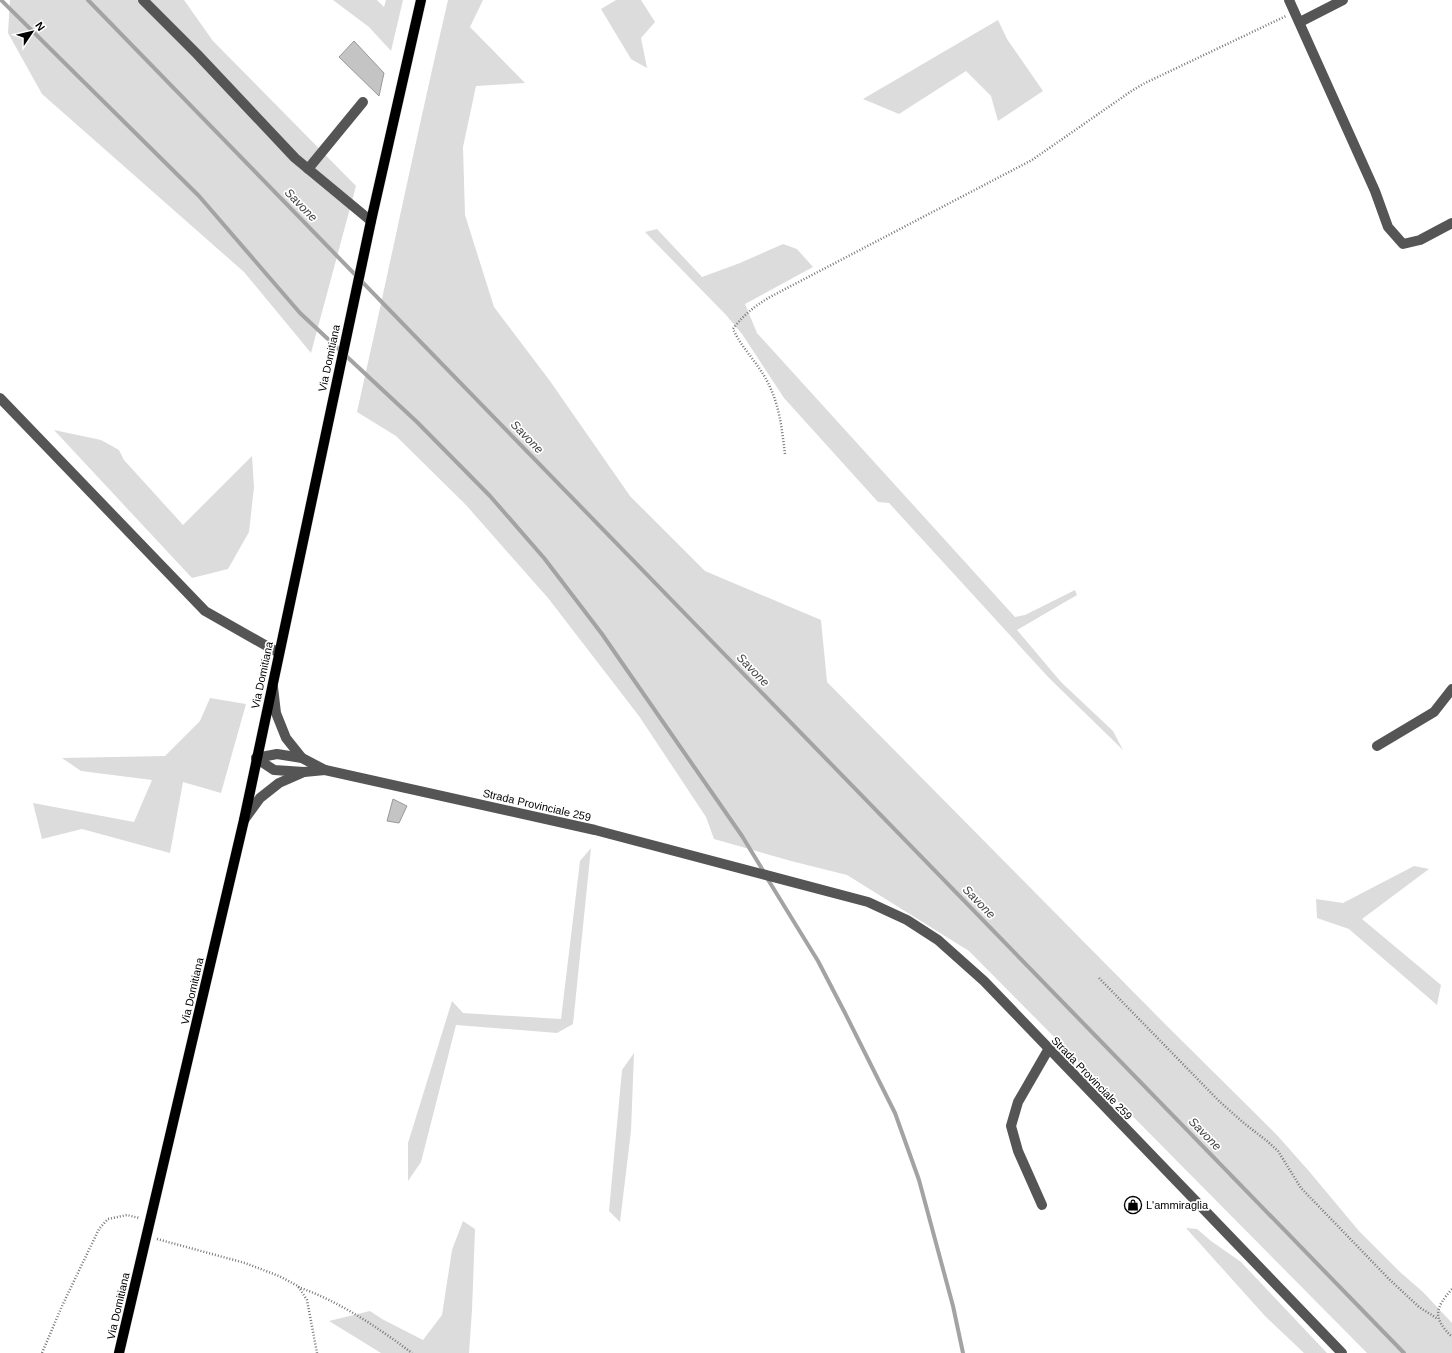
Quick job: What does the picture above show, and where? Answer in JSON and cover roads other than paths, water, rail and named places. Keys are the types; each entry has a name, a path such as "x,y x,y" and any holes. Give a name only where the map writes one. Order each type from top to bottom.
{"main road":[{"name":"Via Domitiana","path":"119,1353 244,820 338,373 371,221 422,0"}],"street":[{"path":"143,0 197,54 295,158 371,221"},
{"path":"1289,0 1375,191 1388,227 1403,244 1420,240 1452,223"},
{"path":"1300,22 1343,0"},
{"path":"308,169 363,102"},
{"path":"0,398 205,611 279,653"},
{"name":"Strada Provinciale 259","path":"272,682 276,713 286,738 302,758"},
{"path":"1377,746 1434,712 1452,690"},
{"name":"Strada Provinciale 259","path":"256,758 276,754 302,758 325,770 595,830 868,902 907,920 938,940 984,982 1342,1353"},
{"name":"Strada Provinciale 259","path":"256,758 274,770 304,772 325,770"},
{"name":"Strada Provinciale 259","path":"244,820 260,798 274,786 304,772"},
{"path":"1042,1205 1018,1151 1011,1126 1018,1102 1048,1050"}],"waterway":[{"path":"1,0 199,196 300,313 417,422 490,496 544,558 602,634 742,836 764,872"},
{"name":"Savone","path":"88,0 1404,1353"},
{"path":"767,878 818,961 895,1113 919,1180 953,1306 963,1353"}],"place":[{"name":"L'ammiraglia","path":"1133,1205"}]}
